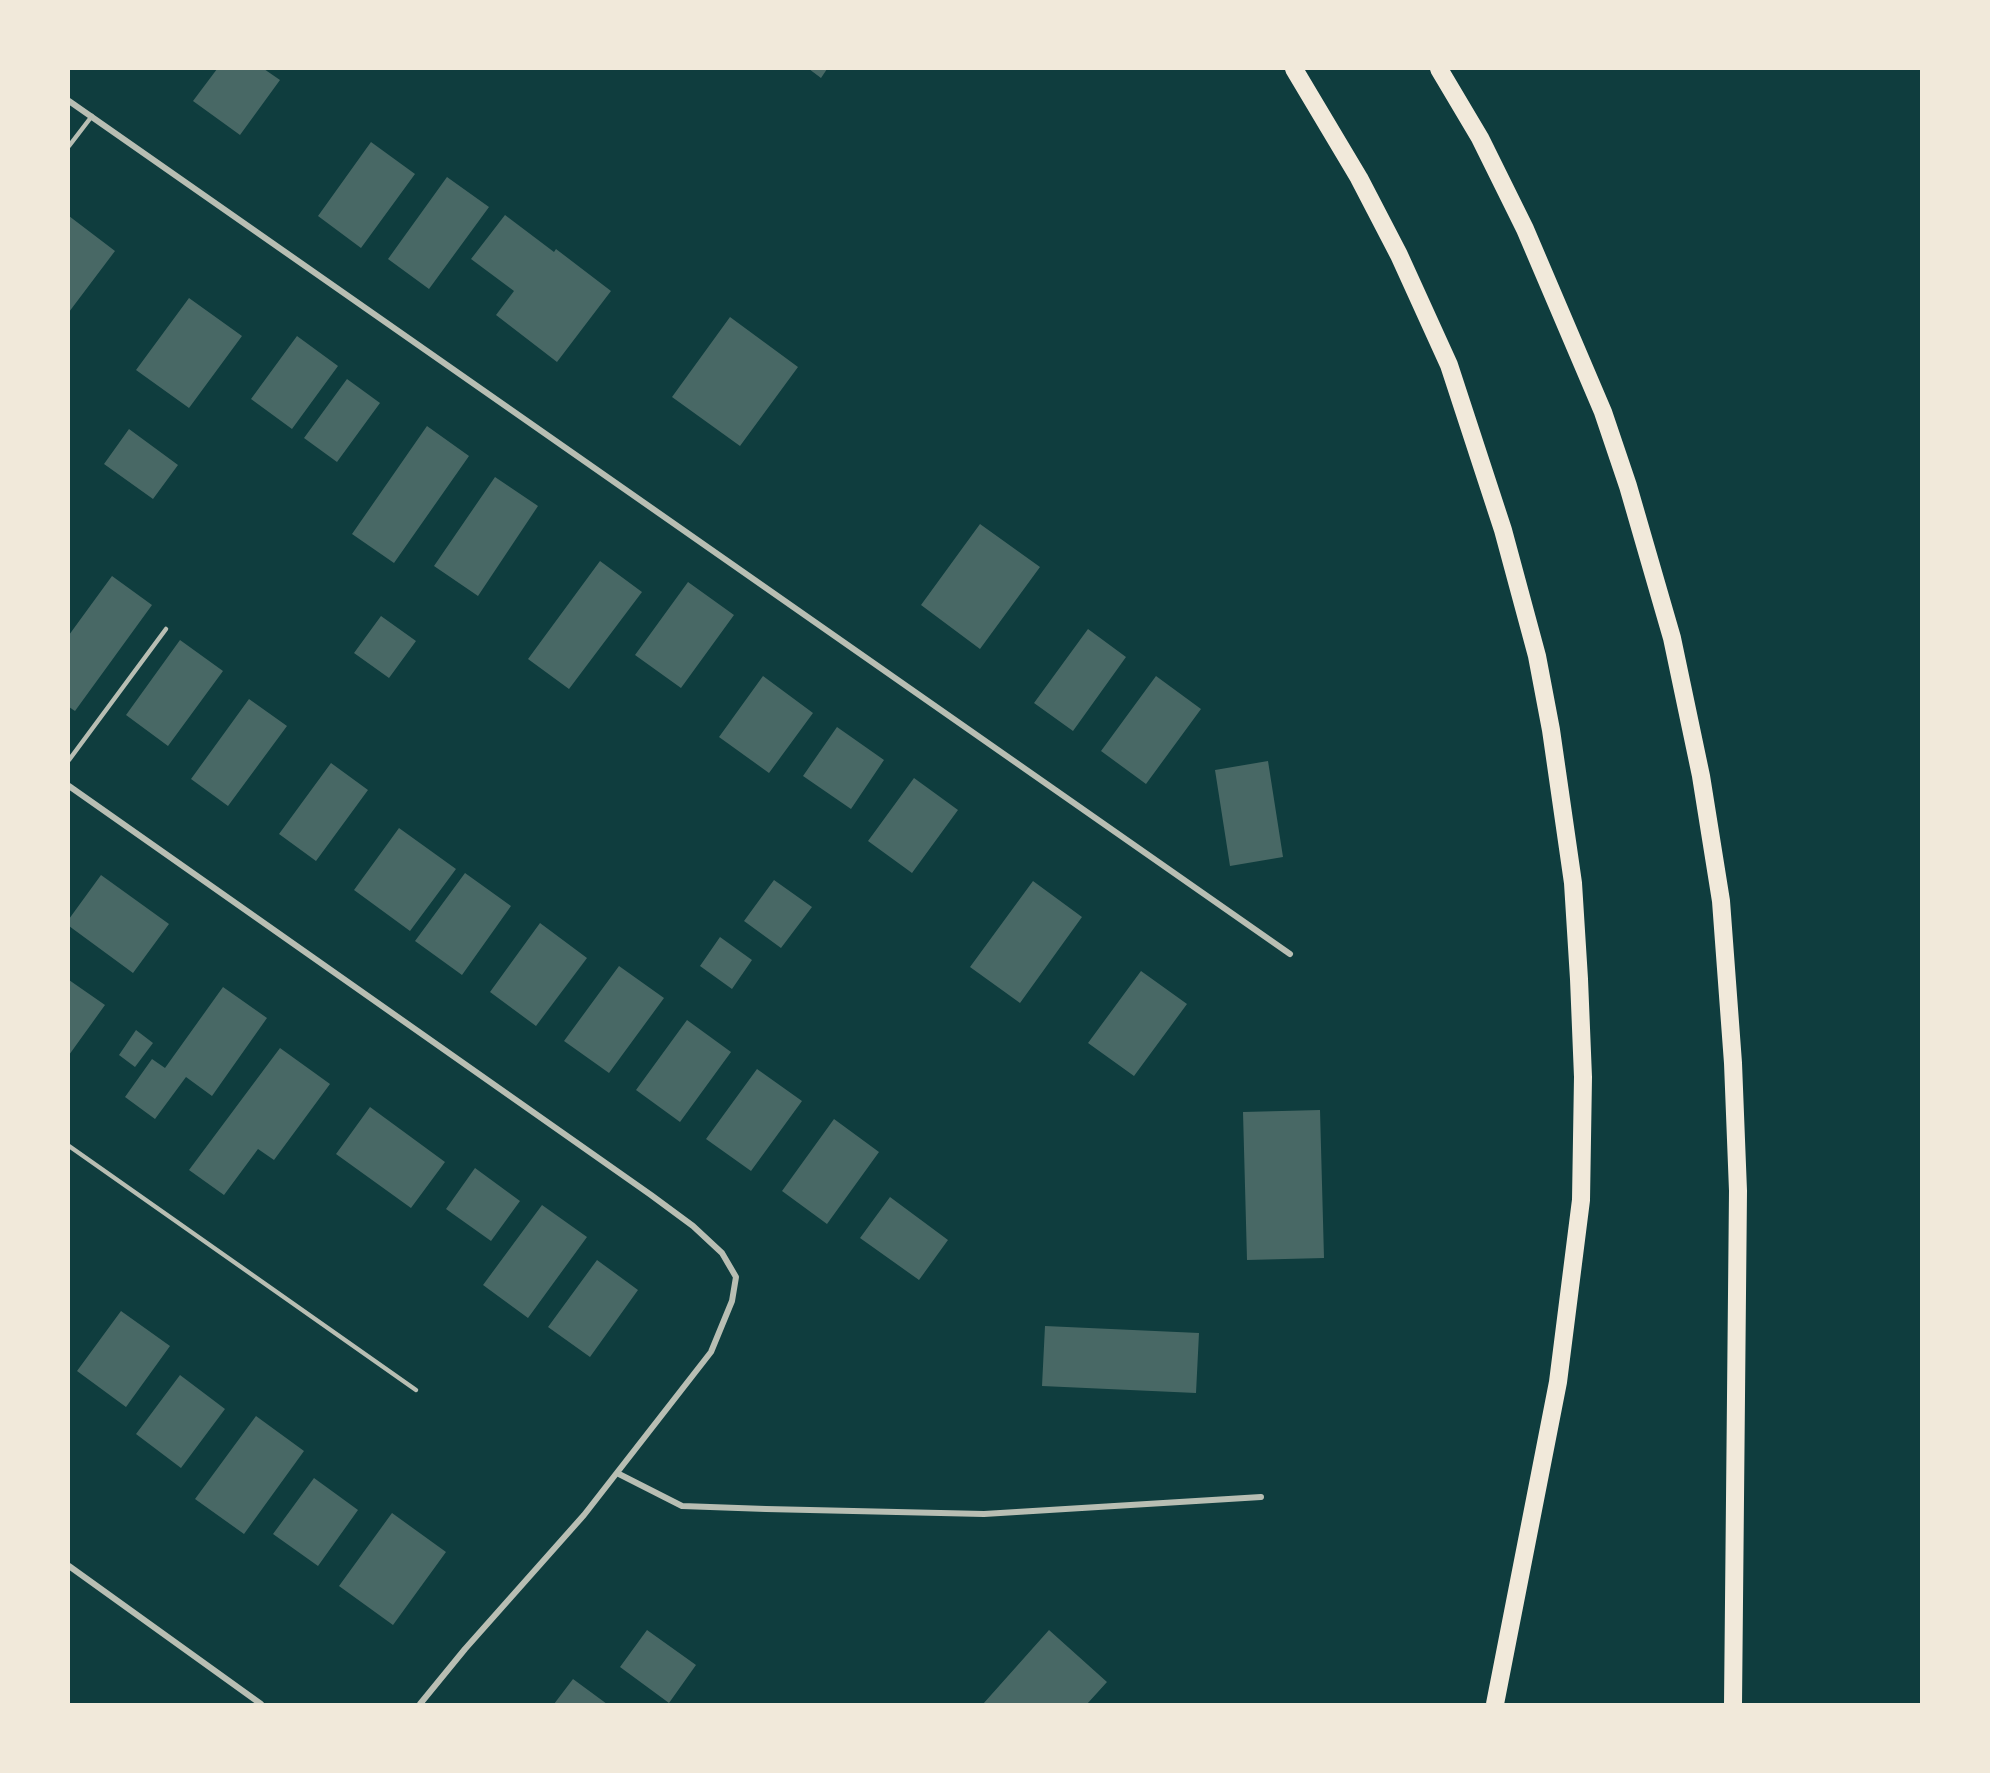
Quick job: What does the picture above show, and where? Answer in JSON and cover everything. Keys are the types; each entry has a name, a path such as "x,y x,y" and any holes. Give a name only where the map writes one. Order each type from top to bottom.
{"highway":[{"path":"1294,69 1359,178 1399,255 1449,364 1503,530 1537,656 1551,730 1573,883 1582,1077 1581,1200 1558,1382 1495,1704"},
{"path":"1439,69 1480,138 1526,229 1603,412 1628,486 1672,638 1701,776 1721,902 1732,1052 1738,1191 1733,1704"}],"street":[{"path":"69,100 1290,954"},
{"path":"69,786 651,1195 693,1226 722,1253 736,1277 732,1301 711,1352 584,1515 465,1649 420,1704"},
{"path":"617,1473 682,1506 984,1514 1261,1497"},
{"path":"69,1566 261,1704"}],"lane":[{"path":"69,146 92,116"},
{"path":"69,760 166,629"},
{"path":"69,1146 416,1390"}],"building":[{"path":"217,69 264,69 280,80 240,135 193,101"},
{"path":"809,69 827,69 821,78"},
{"path":"371,142 415,174 361,248 318,216"},
{"path":"447,177 489,207 429,289 388,259"},
{"path":"505,215 554,252 556,249 611,291 557,362 496,315 514,291 471,259"},
{"path":"69,216 115,251 69,312"},
{"path":"189,298 242,336 189,408 136,370"},
{"path":"730,317 798,367 740,446 672,397"},
{"path":"297,336 338,366 292,429 251,399"},
{"path":"347,379 380,403 337,462 304,438"},
{"path":"427,426 469,456 394,563 352,534"},
{"path":"129,429 178,465 153,499 104,464"},
{"path":"495,477 538,506 478,596 434,566"},
{"path":"980,524 1040,567 980,649 921,605"},
{"path":"600,561 642,592 569,689 528,659"},
{"path":"112,576 152,605 75,711 69,707 69,635"},
{"path":"688,582 734,615 681,688 635,655"},
{"path":"381,616 416,641 389,678 354,653"},
{"path":"1088,629 1126,657 1073,731 1034,703"},
{"path":"180,640 223,671 168,746 126,715"},
{"path":"763,676 813,713 769,773 719,737"},
{"path":"1156,676 1201,709 1146,784 1101,751"},
{"path":"249,699 287,726 228,806 191,779"},
{"path":"837,727 884,760 851,809 803,776"},
{"path":"1268,761 1283,857 1230,866 1215,770"},
{"path":"331,763 368,790 316,861 279,834"},
{"path":"914,778 958,810 912,873 868,841"},
{"path":"399,828 456,869 410,931 354,890"},
{"path":"465,873 511,906 462,975 415,941"},
{"path":"101,875 169,924 133,973 69,926 69,919"},
{"path":"774,880 812,907 781,948 744,921"},
{"path":"1033,881 1082,917 1020,1003 970,967"},
{"path":"540,923 587,958 536,1026 490,992"},
{"path":"720,937 752,960 732,989 700,966"},
{"path":"619,966 664,998 609,1073 564,1041"},
{"path":"1141,971 1187,1004 1134,1076 1088,1043"},
{"path":"69,980 105,1005 69,1055"},
{"path":"223,987 267,1018 212,1096 186,1077 155,1119 125,1097 152,1059 165,1068"},
{"path":"687,1020 731,1052 680,1122 636,1090"},
{"path":"136,1030 153,1043 135,1067 119,1055"},
{"path":"280,1048 330,1084 274,1160 258,1149 224,1195 189,1170"},
{"path":"757,1069 802,1101 751,1171 706,1139"},
{"path":"370,1107 445,1162 411,1208 336,1154"},
{"path":"1320,1110 1324,1258 1247,1260 1243,1112"},
{"path":"834,1119 879,1152 827,1224 782,1191"},
{"path":"475,1168 520,1201 491,1241 446,1209"},
{"path":"890,1197 948,1240 919,1280 860,1238"},
{"path":"542,1205 587,1237 528,1318 483,1285"},
{"path":"597,1260 638,1290 590,1357 548,1327"},
{"path":"121,1311 170,1346 126,1407 77,1371"},
{"path":"1045,1326 1199,1333 1196,1393 1042,1386"},
{"path":"180,1375 225,1409 181,1468 136,1434"},
{"path":"256,1416 304,1451 244,1534 195,1499"},
{"path":"314,1478 358,1510 318,1566 273,1534"},
{"path":"392,1513 446,1552 393,1625 339,1586"},
{"path":"647,1630 696,1665 669,1703 620,1667"},
{"path":"1049,1630 1107,1682 1087,1704 983,1704"},
{"path":"573,1679 607,1704 554,1704"}]}
